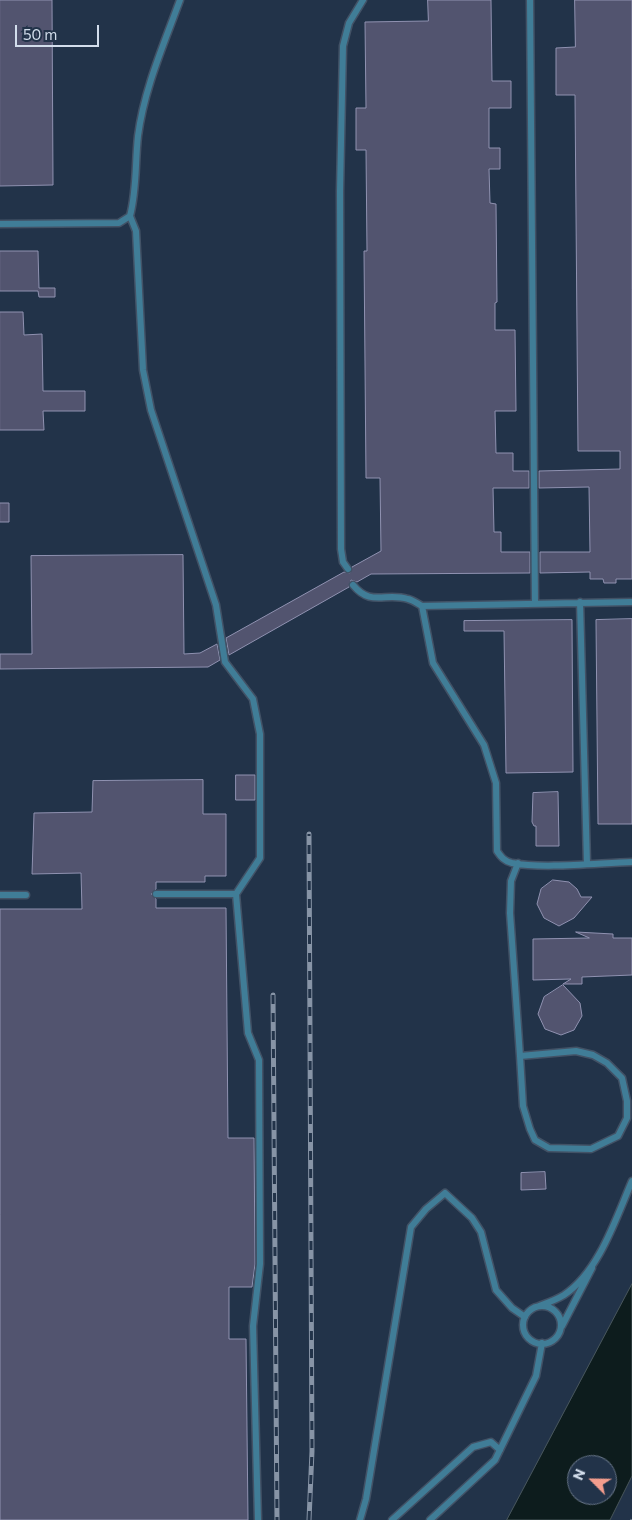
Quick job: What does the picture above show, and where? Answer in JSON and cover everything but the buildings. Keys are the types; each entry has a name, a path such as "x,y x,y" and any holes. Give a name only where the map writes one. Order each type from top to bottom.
{"lane":[{"path":"180,0 146,96 138,136 135,196 130,216 136,231 143,370 151,410 216,605 225,662 252,699 260,734 260,858 236,894 248,1032 259,1060 260,1264 253,1326 258,1520"},
{"path":"348,569 343,562 341,549 340,191 343,46 349,23 363,0"},
{"path":"530,0 535,603"},
{"path":"0,224 119,223 130,216"},
{"path":"353,585 361,595 371,598 408,599 422,606 632,602"},
{"path":"580,602 587,863"},
{"path":"422,606 432,663 484,745 496,783 497,851 503,860 518,863 632,862"},
{"path":"518,863 511,881 510,913 523,1106 535,1140 549,1148 591,1149 618,1136 627,1118 627,1101 622,1078 607,1063 592,1055 576,1051 520,1056"},
{"path":"156,894 236,894"},
{"path":"0,895 26,895"},
{"path":"598,1257 571,1289 562,1296 533,1308 525,1317 523,1323 526,1335 531,1340 542,1343 554,1339 598,1257 632,1181"},
{"path":"360,1520 366,1499 410,1227 426,1209 445,1193 472,1218 481,1232 496,1290 512,1308 525,1317"},
{"path":"539,1306 545,1306 556,1312 561,1323 560,1329"},
{"path":"430,1520 489,1467 500,1450 536,1376 542,1343"},
{"path":"392,1520 472,1447 491,1442 500,1450"}],"shaded area":[{"path":"632,1284 632,1476 610,1520 507,1520"}],"railway":[{"path":"309,834 312,1451 309,1520"},
{"path":"273,995 277,1520"}]}
